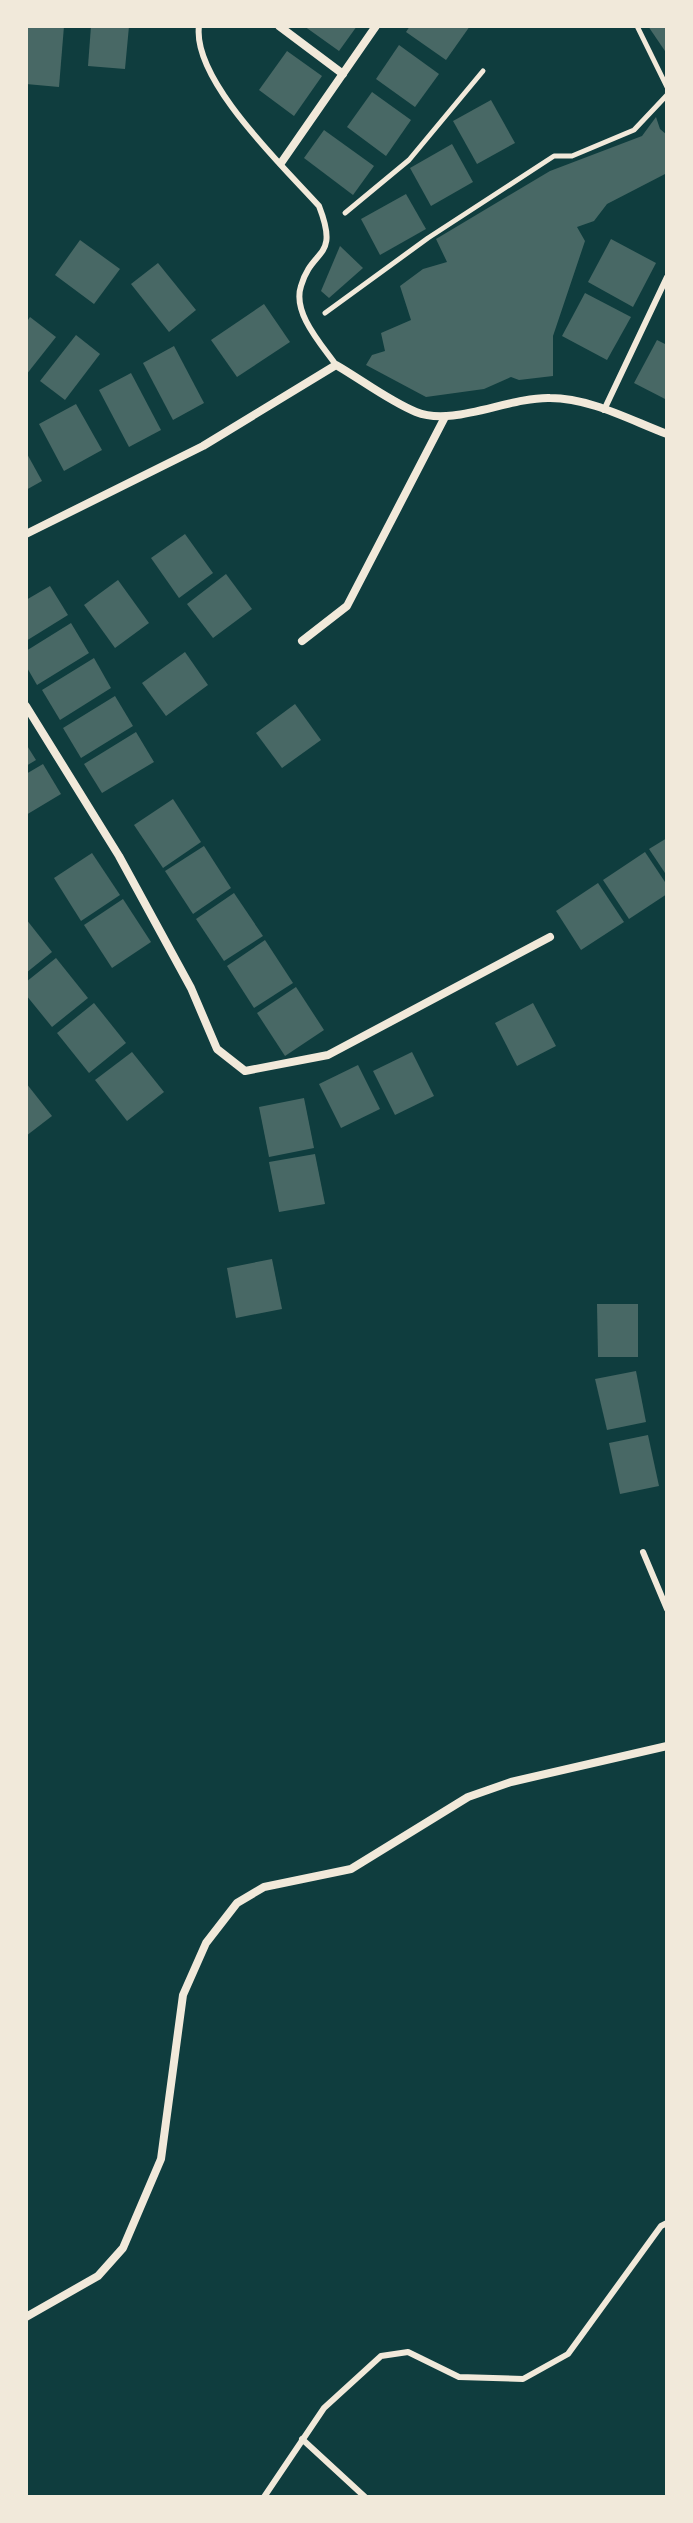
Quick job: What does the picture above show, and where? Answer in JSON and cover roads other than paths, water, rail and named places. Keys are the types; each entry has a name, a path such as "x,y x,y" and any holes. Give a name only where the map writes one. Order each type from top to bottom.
{"street":[{"path":"279,26 343,74"},
{"path":"281,163 376,26"},
{"path":"26,534 203,446 336,365 416,412 445,417 505,402 551,397 604,410 667,434"},
{"path":"302,641 347,606 445,417"},
{"path":"26,706 119,856 191,988 217,1049 245,1071 328,1055 550,937"},
{"path":"26,2317 59,2302 98,2276 123,2248 161,2159 183,1995 206,1943 237,1903 264,1887 351,1869 468,1797 511,1782 667,1746"}],"lane":[{"path":"199,26 201,57 221,93 319,206 328,228 325,248 300,287 309,328 336,365"},
{"path":"604,410 667,277"},
{"path":"643,1552 667,1609"},
{"path":"264,2497 324,2408 381,2356 408,2352 459,2377 523,2379 568,2354 645,2247 667,2223"},
{"path":"302,2439 365,2497"}]}
